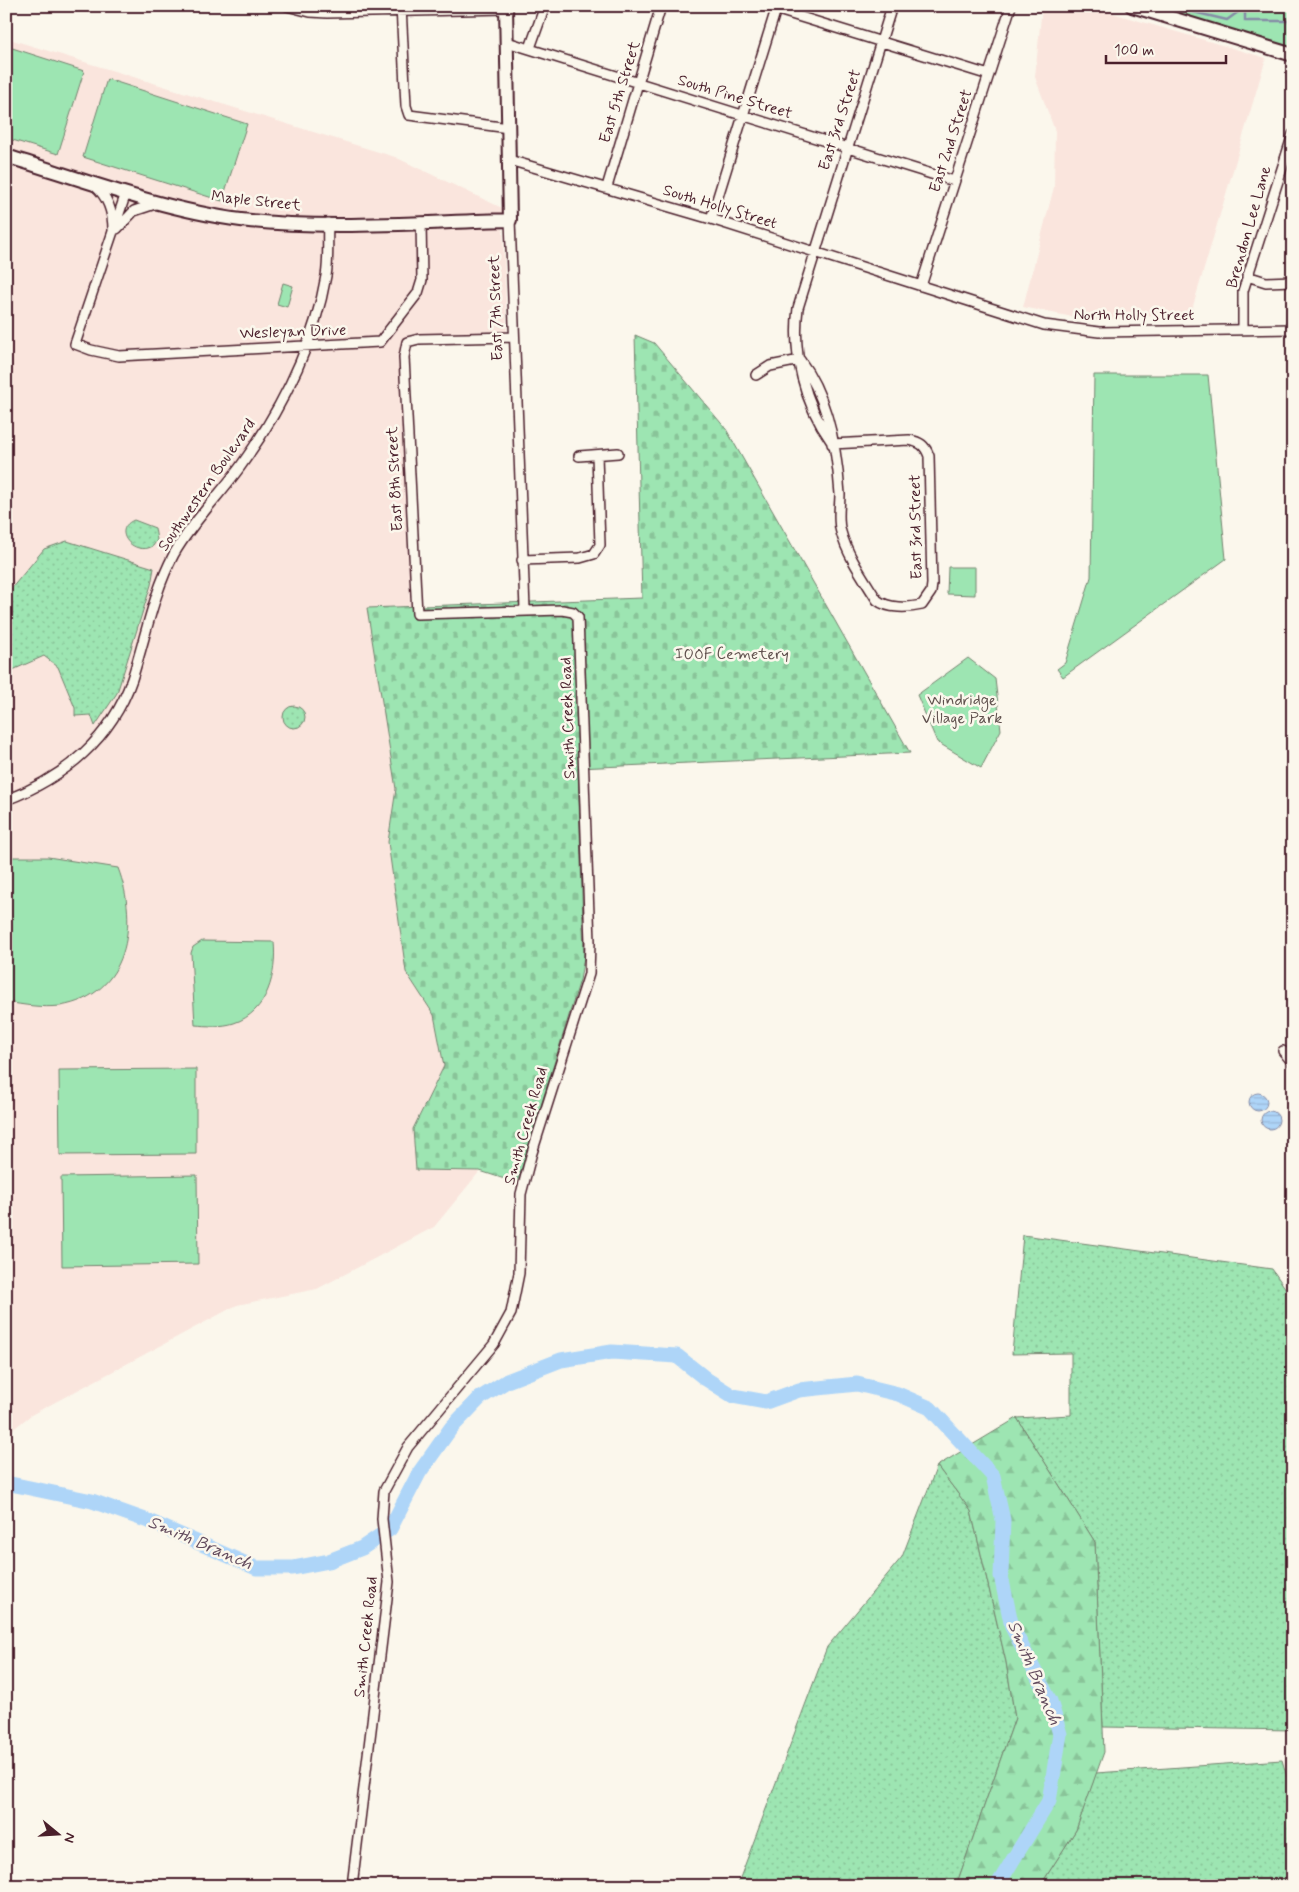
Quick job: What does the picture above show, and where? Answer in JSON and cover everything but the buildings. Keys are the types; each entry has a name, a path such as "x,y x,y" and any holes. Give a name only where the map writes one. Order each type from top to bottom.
{"street":[{"path":"287,6 327,13 401,8 506,8"},
{"path":"530,48 545,6"},
{"name":"East 5th Street","path":"607,187 661,6"},
{"path":"765,6 777,8 989,75"},
{"name":"East 3rd Street","path":"832,444 909,440 919,442 926,448 929,456 932,584 931,592 922,605 892,606 882,604 876,600 844,542 840,530 840,495 832,444 821,428 800,376 800,360 796,342 798,308 814,252 892,6"},
{"name":"East 2nd Street","path":"921,286 1011,6"},
{"path":"1132,6 1293,55"},
{"path":"401,8 406,106 409,115 509,128"},
{"name":"East 7th Street","path":"506,8 510,220 525,610"},
{"path":"711,219 777,8"},
{"name":"South Pine Street","path":"507,42 954,181"},
{"name":"Brendon Lee Lane","path":"1243,330 1243,291 1293,134"},
{"name":"Maple Street","path":"6,156 126,193 240,220 328,223 510,220"},
{"name":"South Holly Street","path":"509,160 607,187 921,286"},
{"path":"91,182 103,193 111,212 113,235"},
{"path":"113,235 126,193"},
{"path":"113,235 125,218 134,211 148,204 164,203"},
{"name":"Wesleyan Drive","path":"113,235 75,344 91,350 119,356 380,342 418,293 422,280 422,222"},
{"name":"Southwestern Boulevard","path":"6,800 39,786 73,764 93,745 117,713 133,676 152,604 174,555 189,531 239,468 262,434 307,347 318,314 326,274 328,223"},
{"path":"1247,276 1266,282 1293,281"},
{"name":"North Holly Street","path":"921,286 1044,325 1064,329 1099,332 1293,329"},
{"name":"East 8th Street","path":"417,614 404,357 407,342 419,339 514,337"},
{"path":"756,375 770,366 800,360"},
{"path":"579,456 618,453"},
{"path":"522,560 580,558 594,554 600,545 597,454"},
{"name":"Smith Creek Road","path":"352,1886 389,1582 382,1519 384,1491 408,1447 494,1344 511,1313 519,1273 521,1194 531,1156 589,974 590,942 580,623 578,616 568,611 525,610 417,614"},
{"path":"1283,1051 1293,1063"}],"shaded area":[{"path":"1042,6 1088,6 1266,58 1191,313 1092,321 1023,307 1054,187 1055,131 1035,77"},
{"path":"6,38 395,157 502,208 507,331 412,334 402,342 410,606 367,608 396,789 388,842 406,972 434,1015 444,1067 413,1129 416,1170 480,1171 434,1227 317,1289 237,1305 31,1415 6,1435"}],"green space":[{"path":"1153,6 1293,6 1293,50"},
{"path":"6,46 84,71 58,154 6,138"},
{"path":"107,79 247,124 222,201 83,157"},
{"path":"283,283 293,286 287,307 277,304"},
{"name":"IOOF Cemetery","path":"635,335 654,343 726,429 910,753 578,768 584,957 580,980 517,1183 480,1171 416,1170 413,1129 444,1066 434,1015 406,972 388,842 396,789 367,608 642,598"},
{"path":"1094,375 1208,375 1226,559 1063,677 1057,669 1065,663 1091,577"},
{"path":"134,520 155,528 157,540 153,546 139,548 127,541 124,536 124,530 127,524"},
{"path":"67,541 154,568 151,585 117,693 95,726 91,715 75,716 75,708 58,667 44,656 6,673 6,595 44,549"},
{"path":"948,567 975,567 975,595 947,594"},
{"name":"Windridge Village Park","path":"968,658 995,679 1001,730 981,768 937,742 917,695"},
{"path":"294,706 302,709 305,717 302,725 294,728 286,725 283,717 286,709"},
{"path":"6,857 48,857 118,868 128,911 127,933 123,954 114,972 101,988 83,999 60,1006 33,1006 6,1002"},
{"path":"202,941 274,942 274,966 268,990 255,1010 246,1018 225,1025 195,1025 191,953 193,947"},
{"path":"196,1069 196,1154 60,1155 59,1070"},
{"path":"197,1175 198,1264 62,1266 61,1177"},
{"path":"1023,1235 1272,1269 1293,1299 1293,1730 1103,1727 1095,1542 1017,1418 1071,1415 1071,1353 1012,1354"},
{"path":"1017,1418 1095,1542 1104,1752 1076,1830 1040,1886 956,1886 1015,1718 1006,1662 971,1511 937,1466"},
{"path":"937,1466 971,1511 1006,1662 1015,1718 956,1886 737,1886 827,1647 902,1557"},
{"path":"1282,1760 1293,1797 1293,1886 1040,1886 1076,1830 1096,1773"}],"water":[{"path":"1254,1093 1262,1093 1267,1098 1265,1109 1254,1111 1249,1106 1249,1098"},
{"path":"1266,1111 1274,1111 1279,1116 1277,1127 1266,1129 1261,1124 1261,1116"}],"waterway":[{"path":"1168,6 1227,20 1245,7 1245,21 1293,21"},
{"name":"Smith Branch","path":"6,1483 92,1501 151,1522 256,1568 293,1568 329,1561 362,1548 390,1529 419,1473 451,1428 480,1398 507,1381 561,1360 612,1352 677,1356 706,1379 733,1396 766,1402 799,1390 857,1384 898,1394 930,1408 993,1476 1003,1520 1001,1576 1012,1627 1050,1701 1060,1734 1049,1801 997,1886"}]}
